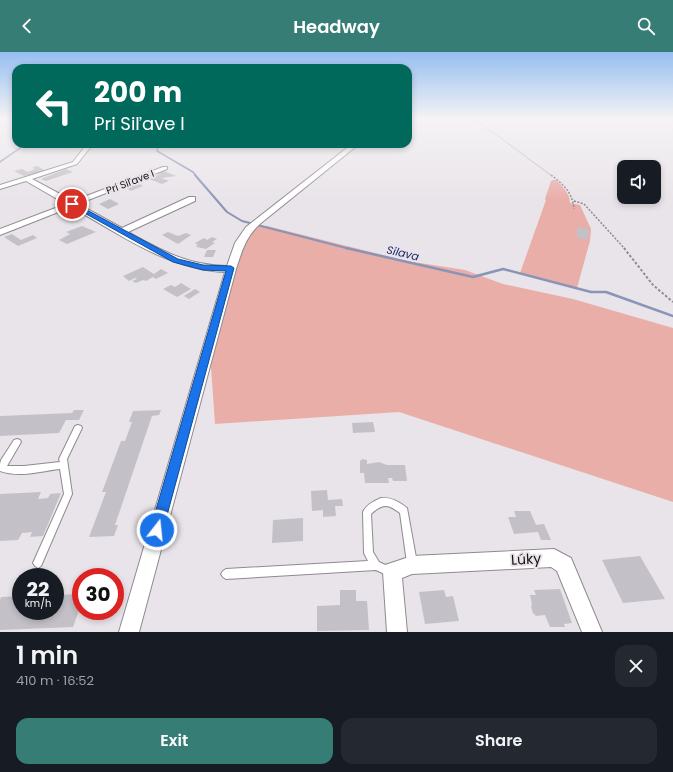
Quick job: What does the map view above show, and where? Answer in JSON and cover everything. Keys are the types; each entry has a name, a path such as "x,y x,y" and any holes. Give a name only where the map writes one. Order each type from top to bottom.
{"street":[{"path":"0,187 74,163 87,148"},
{"path":"129,632 231,268 240,243 255,224 351,148"},
{"name":"Pri Siľave I","path":"0,232 165,168"},
{"path":"27,179 167,257 184,264 203,267 231,268"},
{"path":"121,232 192,199"},
{"name":"Lúky","path":"384,568 412,565 554,558 564,565 592,632"},
{"path":"384,568 397,632"}],"lane":[{"path":"38,562 68,494 63,459 78,428"},
{"path":"17,442 4,463 3,468 9,471 63,465"},
{"path":"384,568 369,553 367,512 377,503 392,502 404,511 412,565"},
{"name":"Lúky","path":"226,574 384,568"}],"path":[{"path":"512,146 559,181 570,192 574,201 574,209"},
{"path":"574,201 584,204 634,259 653,285 673,302"}],"shaded area":[{"path":"556,180 566,191 570,203 580,205 591,229 590,241 577,288 520,273 546,200 545,199 551,181"},
{"path":"255,226 267,226 407,261 465,270 503,284 573,299 673,328 673,502 399,412 215,424 210,353 235,263"}],"building":[{"path":"37,166 46,171 24,176 14,171 22,169 28,172 35,169 32,168"},
{"path":"66,169 73,172 46,181 41,179"},
{"path":"162,171 176,176 161,178 169,181 162,184 149,179 160,174 157,173"},
{"path":"138,183 143,186 131,191 126,188"},
{"path":"110,199 119,204 108,209 99,204"},
{"path":"82,226 96,232 67,244 59,240 70,234 66,232"},
{"path":"578,227 589,229 588,240 576,237"},
{"path":"168,232 178,236 186,233 191,235 178,244 162,235"},
{"path":"12,234 21,240 33,235 37,238 18,246 4,237"},
{"path":"212,237 217,239 212,242 215,243 206,249 196,246 198,245 195,243 204,238 207,240"},
{"path":"207,250 216,250 213,257 204,257"},
{"path":"143,267 154,274 161,269 168,273 156,279 153,277 146,281 143,280 136,283 132,281 137,279 135,278 129,281 123,276"},
{"path":"181,283 191,289 177,297 163,289 171,285 175,287"},
{"path":"195,289 200,292 189,299 184,296"},
{"path":"74,410 84,410 79,420 66,420 59,433 0,436 0,416 72,413"},
{"path":"161,410 159,415 152,416 115,525 118,525 114,536 89,537 106,492 102,492 121,441 125,441 132,422 129,422 133,411"},
{"path":"373,422 375,432 353,433 352,423"},
{"path":"362,459 367,460 367,464 379,462 387,465 405,465 407,481 393,481 392,478 388,478 389,483 365,483 364,473 360,473 360,461"},
{"path":"327,490 328,500 342,499 343,506 335,506 336,516 323,517 323,510 312,511 311,491"},
{"path":"41,492 38,499 48,498 50,494 61,493 43,536 30,537 32,532 22,533 18,540 0,541 0,494"},
{"path":"514,511 530,511 536,525 544,524 551,540 541,540 538,532 514,534 508,517 516,517"},
{"path":"303,518 303,541 272,543 273,520"},
{"path":"640,556 665,599 623,603 602,560"},
{"path":"560,589 572,623 564,624 565,627 550,627 545,615 536,616 533,613 530,595 536,595 534,590"},
{"path":"340,590 356,590 356,601 367,601 369,630 317,631 317,606 340,605"},
{"path":"444,590 446,597 453,596 459,621 425,624 419,592"},
{"path":"72,594 72,620 76,620 73,627 0,630 1,597 12,596 12,620 64,620 64,595"}],"waterway":[{"name":"Silava","path":"0,162 20,148"},
{"name":"Silava","path":"157,148 157,151 193,172 196,176"},
{"name":"Silava","path":"195,175 227,212 242,221 347,248"},
{"name":"Silava","path":"347,248 473,277 503,269 591,292 606,292 673,316"}],"route":[{"path":"72,204 167,257 184,264 222,269 231,268 157,530"}]}
